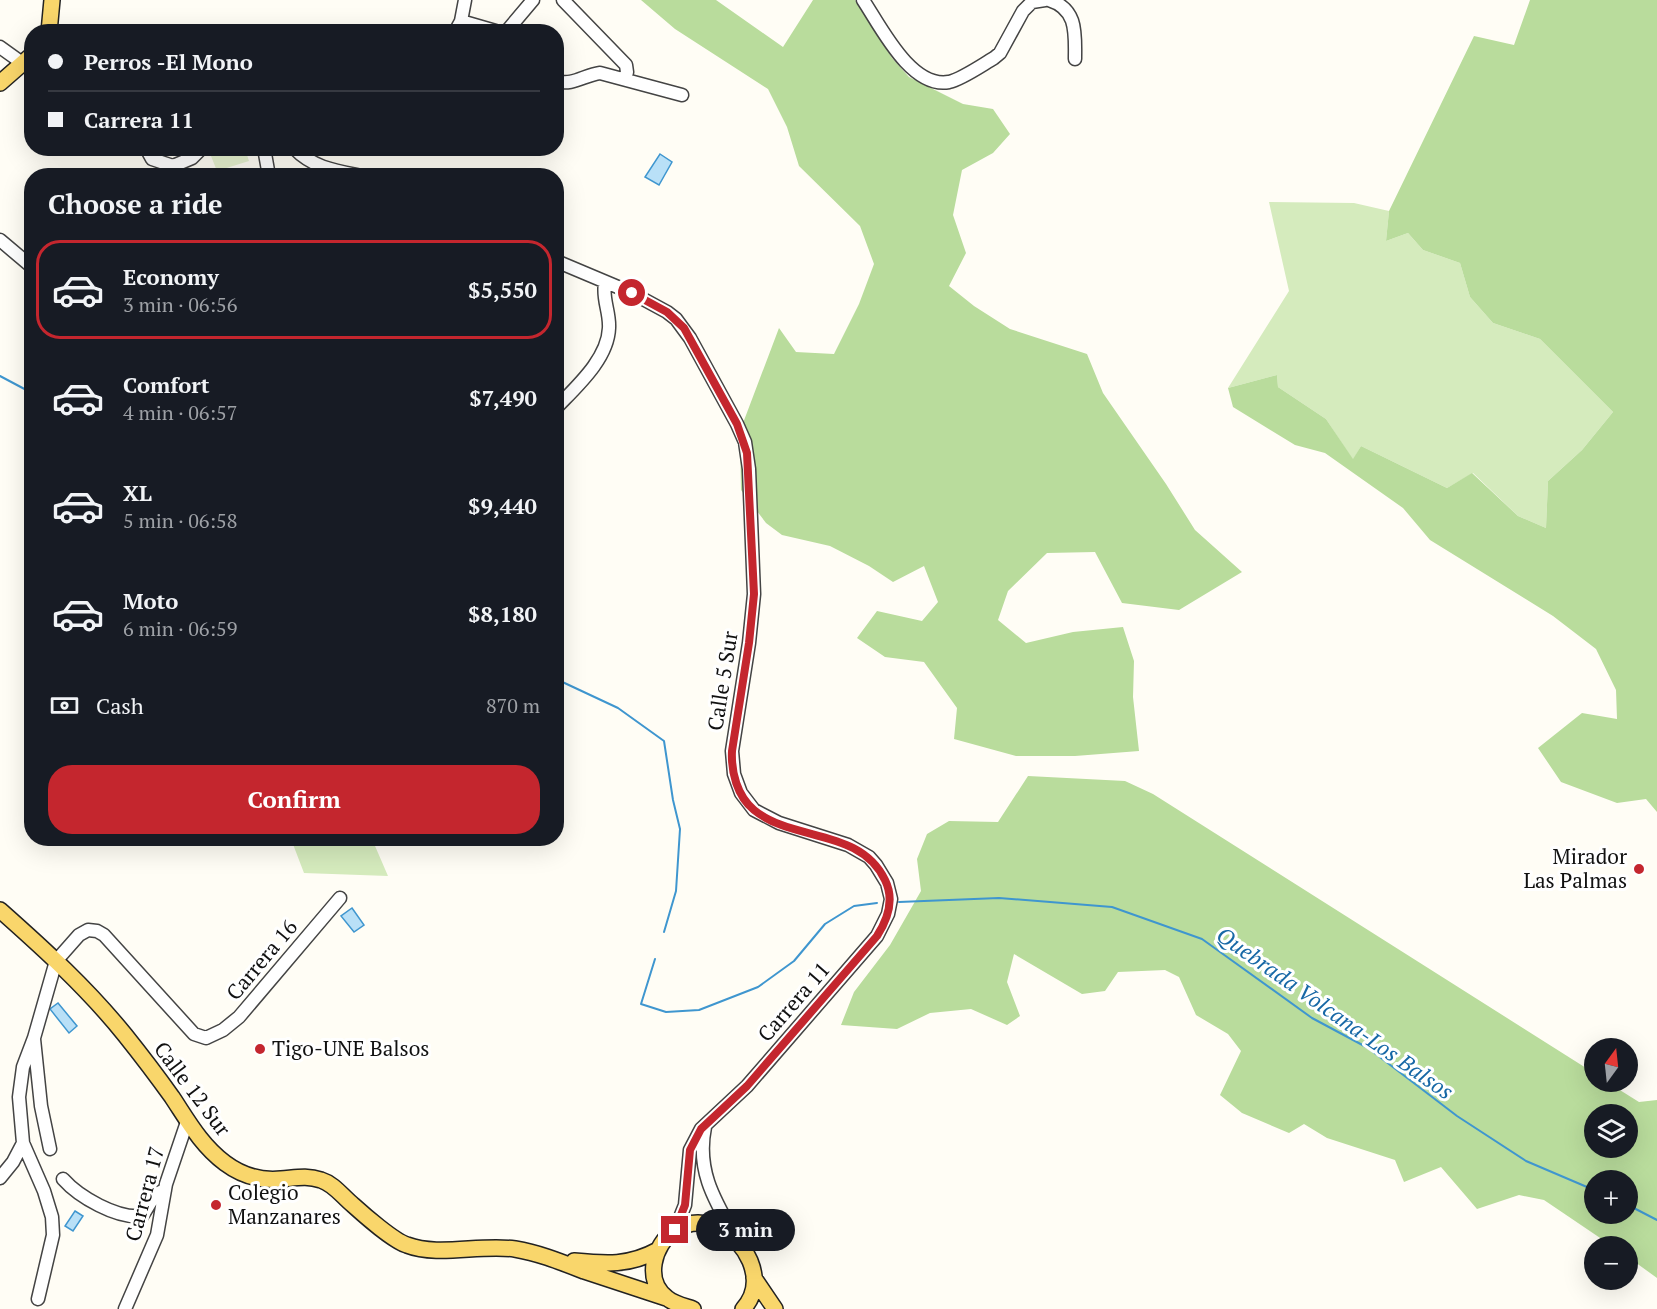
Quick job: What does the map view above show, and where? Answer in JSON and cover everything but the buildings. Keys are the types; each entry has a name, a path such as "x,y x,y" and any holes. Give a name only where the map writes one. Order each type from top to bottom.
{"main road":[{"path":"50,24 52,0"},
{"path":"0,83 24,66"},
{"name":"Calle 12 Sur","path":"0,910 56,961 124,1035 206,1146 235,1170 269,1180 309,1176 323,1180 403,1244 429,1250 499,1247 533,1253 693,1309"},
{"path":"666,1298 657,1286 653,1273 658,1250 675,1230 692,1224 705,1224 720,1228 736,1238 749,1259 754,1278 776,1309"},
{"name":"Calle 12 Sur","path":"556,1260 627,1262 645,1258 658,1250"},
{"path":"743,1309 752,1296 754,1278"}],"street":[{"path":"459,24 465,0"},
{"path":"514,24 534,0"},
{"path":"563,0 626,65 627,72 624,79"},
{"path":"863,0 905,64 934,82 951,82 994,58 1000,53 1023,11 1032,2 1047,0 1061,4 1069,14 1075,35 1075,59"},
{"path":"0,47 24,60"},
{"path":"564,83 580,81 600,73 682,95"},
{"path":"150,156 152,159 173,166 194,156"},
{"path":"302,156 317,168"},
{"path":"0,240 24,260"},
{"name":"Calle 5 Sur","path":"564,264 653,304 667,312 684,328 745,442 749,469 754,594 749,643 732,751 734,774 741,793 754,810 779,824 831,839 860,851 876,865 889,891"},
{"path":"564,399 595,363 608,338 609,325 604,299 605,282"},
{"name":"Carrera 11","path":"675,1230 685,1205 690,1150 694,1140 705,1125 747,1086 877,936 888,914 891,899 889,891"},
{"name":"Carrera 16","path":"56,961 79,935 88,930 97,931 104,935 194,1034 206,1038 223,1030 239,1017 340,898"},
{"path":"38,1299 53,1235 52,1217 44,1191 23,1143 20,1097 23,1067 34,1038 56,961"},
{"path":"34,1038 41,1107 50,1149"},
{"name":"Carrera 17","path":"125,1309 157,1235 165,1190 187,1122"},
{"path":"705,1125 703,1141 705,1177 736,1238"},
{"path":"0,1178 13,1162 23,1143"},
{"path":"63,1179 72,1189 92,1202 114,1212 136,1217 142,1216 153,1197 165,1190"}],"green space":[{"path":"641,0 716,0 783,47 813,0 855,0 892,58 909,77 963,104 993,109 1010,134 993,153 962,170 953,215 966,253 949,286 974,306 1010,329 1087,354 1103,393 1195,530 1242,572 1179,610 1122,603 1095,552 1047,553 1008,591 998,620 1026,643 1073,632 1123,627 1134,661 1133,697 1139,751 1075,756 1016,756 954,739 957,708 924,662 885,657 857,638 877,611 922,621 938,602 924,566 893,582 869,566 830,546 782,535 766,523 741,490 740,431 779,328 796,352 834,354 859,304 874,264 860,226 799,166 787,127 768,89 675,29"},
{"path":"1530,0 1657,0 1657,812 1646,799 1617,803 1561,782 1538,748 1582,713 1617,719 1616,690 1596,649 1553,616 1430,540 1403,508 1325,453 1295,445 1233,407 1228,388 1277,375 1278,387 1326,419 1353,459 1361,446 1447,488 1472,473 1518,516 1546,528 1548,481 1582,450 1613,412 1540,339 1493,323 1470,297 1460,263 1423,250 1408,233 1386,241 1389,211 1474,36 1514,45"},
{"path":"211,156 247,156 249,161 227,168 216,168"},
{"path":"1269,202 1354,203 1389,211 1386,241 1408,233 1423,250 1460,263 1470,297 1493,323 1540,339 1613,412 1582,450 1548,481 1546,528 1518,516 1473,473 1447,488 1361,446 1353,460 1326,419 1278,387 1277,375 1228,388 1289,291"},
{"path":"1028,776 1125,781 1153,794 1584,1067 1584,1092 1623,1092 1639,1102 1657,1100 1657,1278 1638,1264 1638,1236 1597,1236 1544,1200 1519,1195 1477,1209 1441,1167 1404,1182 1395,1160 1327,1138 1304,1124 1289,1133 1242,1113 1220,1095 1241,1051 1228,1034 1196,1015 1179,977 1165,970 1118,972 1105,991 1082,994 1014,954 1007,982 1020,1016 1007,1025 971,1009 930,1013 897,1029 841,1025 854,992 890,945 921,891 917,859 927,834 949,821 998,822"},
{"path":"294,846 375,846 388,876 304,873"}],"water":[{"path":"660,154 672,162 659,185 645,177"},
{"path":"352,908 364,925 354,932 341,916"},
{"path":"58,1003 77,1026 69,1033 50,1009"},
{"path":"75,1211 83,1216 73,1231 65,1226"}],"waterway":[{"name":"Quebrada Volcana-Los Balsos","path":"0,376 24,389"},
{"name":"Quebrada Volcana-Los Balsos","path":"564,683 618,708 664,741 680,829 676,891 664,932"},
{"name":"Quebrada Volcana-Los Balsos","path":"899,902 999,898 1112,907 1202,939 1312,1018 1368,1048 1457,1116 1526,1161 1584,1186"},
{"name":"Quebrada Volcana-Los Balsos","path":"655,959 641,1004 666,1012 699,1010 758,987 794,961 825,924 854,906 877,903"},
{"name":"Quebrada Volcana-Los Balsos","path":"1638,1210 1657,1220"}],"place":[{"name":"Mirador Las Palmas","path":"1639,869"},
{"name":"Tigo-UNE Balsos","path":"260,1049"},
{"name":"Colegio Manzanares","path":"216,1205"}],"route":[{"path":"632,293 667,312 684,328 745,442 749,469 754,594 753,619 732,751 732,766 741,793 754,810 766,818 860,851 876,865 883,875 891,899 888,914 877,936 747,1086 701,1129 694,1140 687,1161 685,1205 675,1230"}]}
